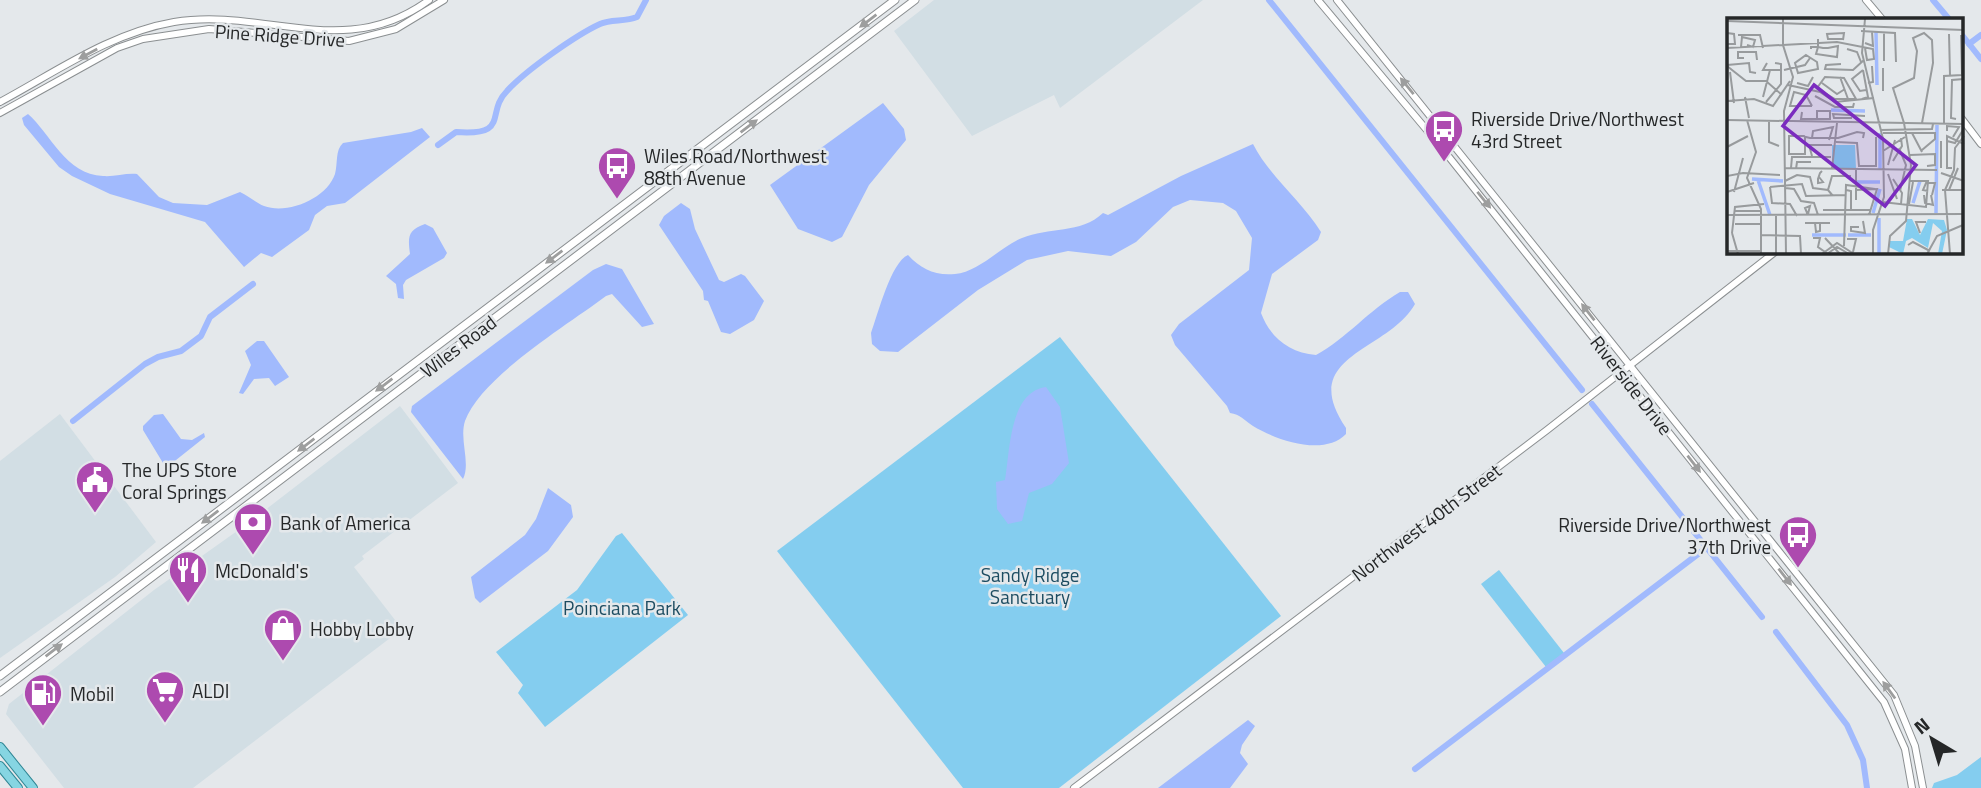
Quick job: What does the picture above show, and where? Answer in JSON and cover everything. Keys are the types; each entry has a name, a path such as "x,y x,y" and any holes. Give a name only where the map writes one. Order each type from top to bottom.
{"main road":[{"name":"Wiles Road","path":"0,676 895,0"},
{"name":"Wiles Road","path":"0,692 915,0"},
{"path":"0,747 33,788"},
{"path":"0,766 18,788"}],"street":[{"name":"Pine Ridge Drive","path":"0,102 93,50 140,31 174,22 229,20 342,32 392,22 429,0"},
{"name":"Pine Ridge Drive","path":"0,113 117,48 143,39 209,29 349,41 396,29 444,0"},
{"name":"Riverside Drive","path":"1318,0 1622,372 1884,702 1905,749 1912,788"},
{"name":"Riverside Drive","path":"1337,0 1894,695 1915,746 1923,788"},
{"path":"1866,0 1881,18"},
{"path":"1964,122 1981,144"},
{"name":"Northwest 40th Street","path":"1074,788 1622,372 1772,254"}],"shaded area":[{"path":"934,0 1203,0 1060,108 1054,95 972,136 894,31"},
{"path":"883,103 904,129 906,140 869,185 842,237 832,242 798,229 770,185"},
{"path":"28,114 60,152 79,169 103,176 137,174 159,197 173,203 207,205 240,192 264,206 295,206 315,197 331,183 339,149 343,143 422,128 430,137 345,203 327,206 315,215 309,230 272,257 261,253 244,267 205,222 110,194 59,167 24,125 22,118"},
{"path":"1253,144 1268,167 1321,232 1318,240 1272,274 1261,313 1275,336 1297,351 1316,355 1400,292 1408,292 1415,304 1402,320 1339,369 1332,385 1334,404 1346,428 1346,434 1337,441 1313,445 1287,441 1230,413 1175,345 1171,335 1179,324 1249,270 1252,238 1236,211 1223,203 1190,200 1173,207 1136,242 1111,256 1068,251 1027,260 978,290 898,352 880,351 872,344 871,333 886,290 896,267 908,255 923,268 935,273 964,272 1022,238 1085,224 1103,213 1108,215 1181,176"},
{"path":"681,203 690,209 695,229 719,280 724,282 741,274 764,301 754,320 730,334 721,332 708,301 704,300 703,291 659,225 664,216"},
{"path":"425,224 433,228 447,253 444,258 406,280 403,285 404,299 398,298 396,284 386,276 410,254 410,235"},
{"path":"606,264 622,269 654,324 642,327 612,294 526,353 488,387 465,421 463,436 466,466 463,479 411,412 412,406 593,270"},
{"path":"257,341 264,341 289,377 275,386 269,378 254,379 243,394 239,393 251,365 245,351"},
{"path":"1046,387 1060,407 1069,463 1052,484 1029,493 1022,521 1008,524 997,509 996,482 1005,480 1010,440 1018,411 1034,391"},
{"path":"400,406 458,483 362,556 364,559 354,567 402,629 193,788 64,788 6,714 9,704 154,590 247,524"},
{"path":"60,414 156,542 115,577 0,658 0,461"},
{"path":"163,414 181,439 192,440 204,433 205,437 171,464 163,463 143,430 143,426 154,415"},
{"path":"548,488 571,505 573,517 548,551 480,603 475,598 471,577 525,535 536,519"},
{"path":"1248,720 1255,726 1242,745 1240,753 1248,764 1230,788 1158,788"}],"green space":[{"name":"Sandy Ridge Sanctuary","path":"1060,337 1281,616 1059,788 963,788 777,551"},
{"name":"Poinciana Park","path":"622,533 688,615 545,727 518,693 523,685 496,652 577,590 616,536"},
{"path":"1499,570 1564,653 1546,667 1481,584"},
{"path":"1981,757 1981,788 1932,788 1934,783 1957,775"}],"waterway":[{"path":"438,145 456,132 473,132 491,127 501,99 538,64 600,24 637,17 646,0"},
{"path":"1269,0 1582,390"},
{"path":"1933,0 1948,18"},
{"path":"1969,44 1981,35"},
{"path":"1964,38 1981,59"},
{"path":"73,421 145,364 158,357 181,351 201,336 210,317 253,284"},
{"path":"1592,404 1762,617"},
{"path":"1415,769 1706,548"},
{"path":"1776,632 1847,725 1863,760 1867,788"}],"place":[{"name":"Riverside Drive/Northwest 43rd Street","path":"1444,163"},
{"name":"Wiles Road/Northwest 88th Avenue","path":"617,200"},
{"name":"The UPS Store Coral Springs","path":"95,514"},
{"name":"Bank of America","path":"253,556"},
{"name":"Riverside Drive/Northwest 37th Drive","path":"1798,569"},
{"name":"McDonald's","path":"188,604"},
{"name":"Hobby Lobby","path":"283,662"},
{"name":"ALDI","path":"165,724"},
{"name":"Mobil","path":"43,727"}]}
